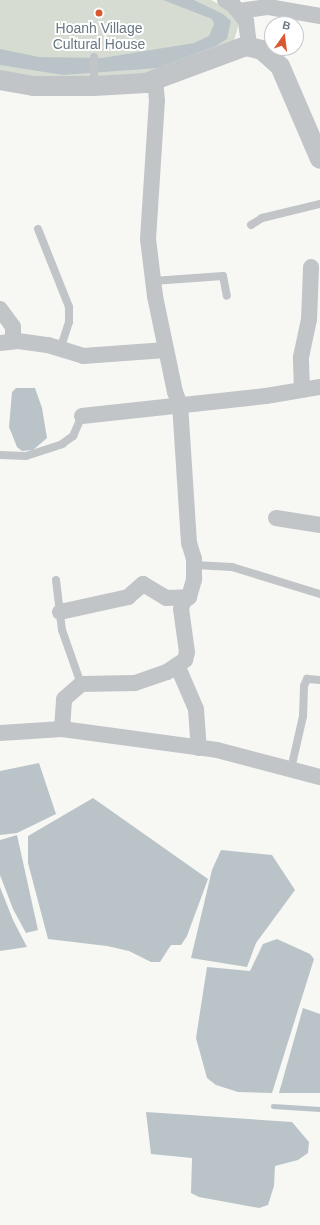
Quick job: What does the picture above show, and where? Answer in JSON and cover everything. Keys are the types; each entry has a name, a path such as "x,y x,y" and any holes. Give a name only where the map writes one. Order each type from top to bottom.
{"street":[{"path":"225,0 240,11 246,21 249,47"},
{"path":"240,11 269,6 298,5 320,16"},
{"path":"0,80 33,86 155,80 249,47 262,50 280,66 320,159"},
{"path":"62,729 64,699 81,684 135,683 167,672 185,660 187,652 181,609 183,602 189,597 194,565 189,543 180,405 166,350 153,281 148,239 157,100 155,80"},
{"path":"302,390 302,357 309,320 311,267"},
{"path":"0,309 13,327 7,342 60,350 84,356 166,350"},
{"path":"82,416 320,387"},
{"path":"276,518 320,524"},
{"path":"60,612 128,597 142,584 166,598 189,597"},
{"path":"177,665 196,709 199,748"},
{"path":"0,733 62,729 217,750 320,777"}],"lane":[{"path":"94,57 94,82"},
{"path":"251,225 262,218 320,204"},
{"path":"38,229 70,307 69,322 60,350"},
{"path":"153,281 224,276 227,296"},
{"path":"0,454 26,456 62,444 73,436 82,416"},
{"path":"194,565 232,567 320,594"},
{"path":"56,580 62,630 81,684"},
{"path":"291,769 303,716 304,686 307,679 320,680"}],"shaded area":[{"path":"0,0 211,0 230,10 239,23 234,41 146,76 62,80 0,71"},
{"path":"163,0 194,0 223,14 231,21 227,39 216,46 158,68 63,75 0,65 0,49 39,57 102,58 194,43 209,36 214,24 212,19"},
{"path":"16,388 35,388 42,408 47,438 33,450 22,451 17,447 9,427 12,392"},
{"path":"39,763 56,814 17,833 0,835 0,771"},
{"path":"93,798 208,879 187,936 181,945 171,945 160,962 151,962 129,951 107,946 48,939 28,863 28,836"},
{"path":"17,835 38,930 26,933 13,909 0,875 0,840"},
{"path":"221,850 272,855 295,890 256,943 247,967 191,958 212,870"},
{"path":"0,887 13,920 27,947 0,951"},
{"path":"277,939 310,954 314,959 272,1093 238,1092 216,1085 207,1078 196,1038 207,967 250,971 263,944"},
{"path":"303,1008 320,1014 320,1093 279,1093"},
{"path":"146,1112 292,1122 309,1142 308,1153 298,1160 275,1166 274,1186 268,1205 259,1208 199,1197 191,1193 192,1158 151,1154"}],"waterway":[{"path":"273,1106 320,1109"}],"place":[{"name":"Hoanh Village Cultural House","path":"99,13"}]}
